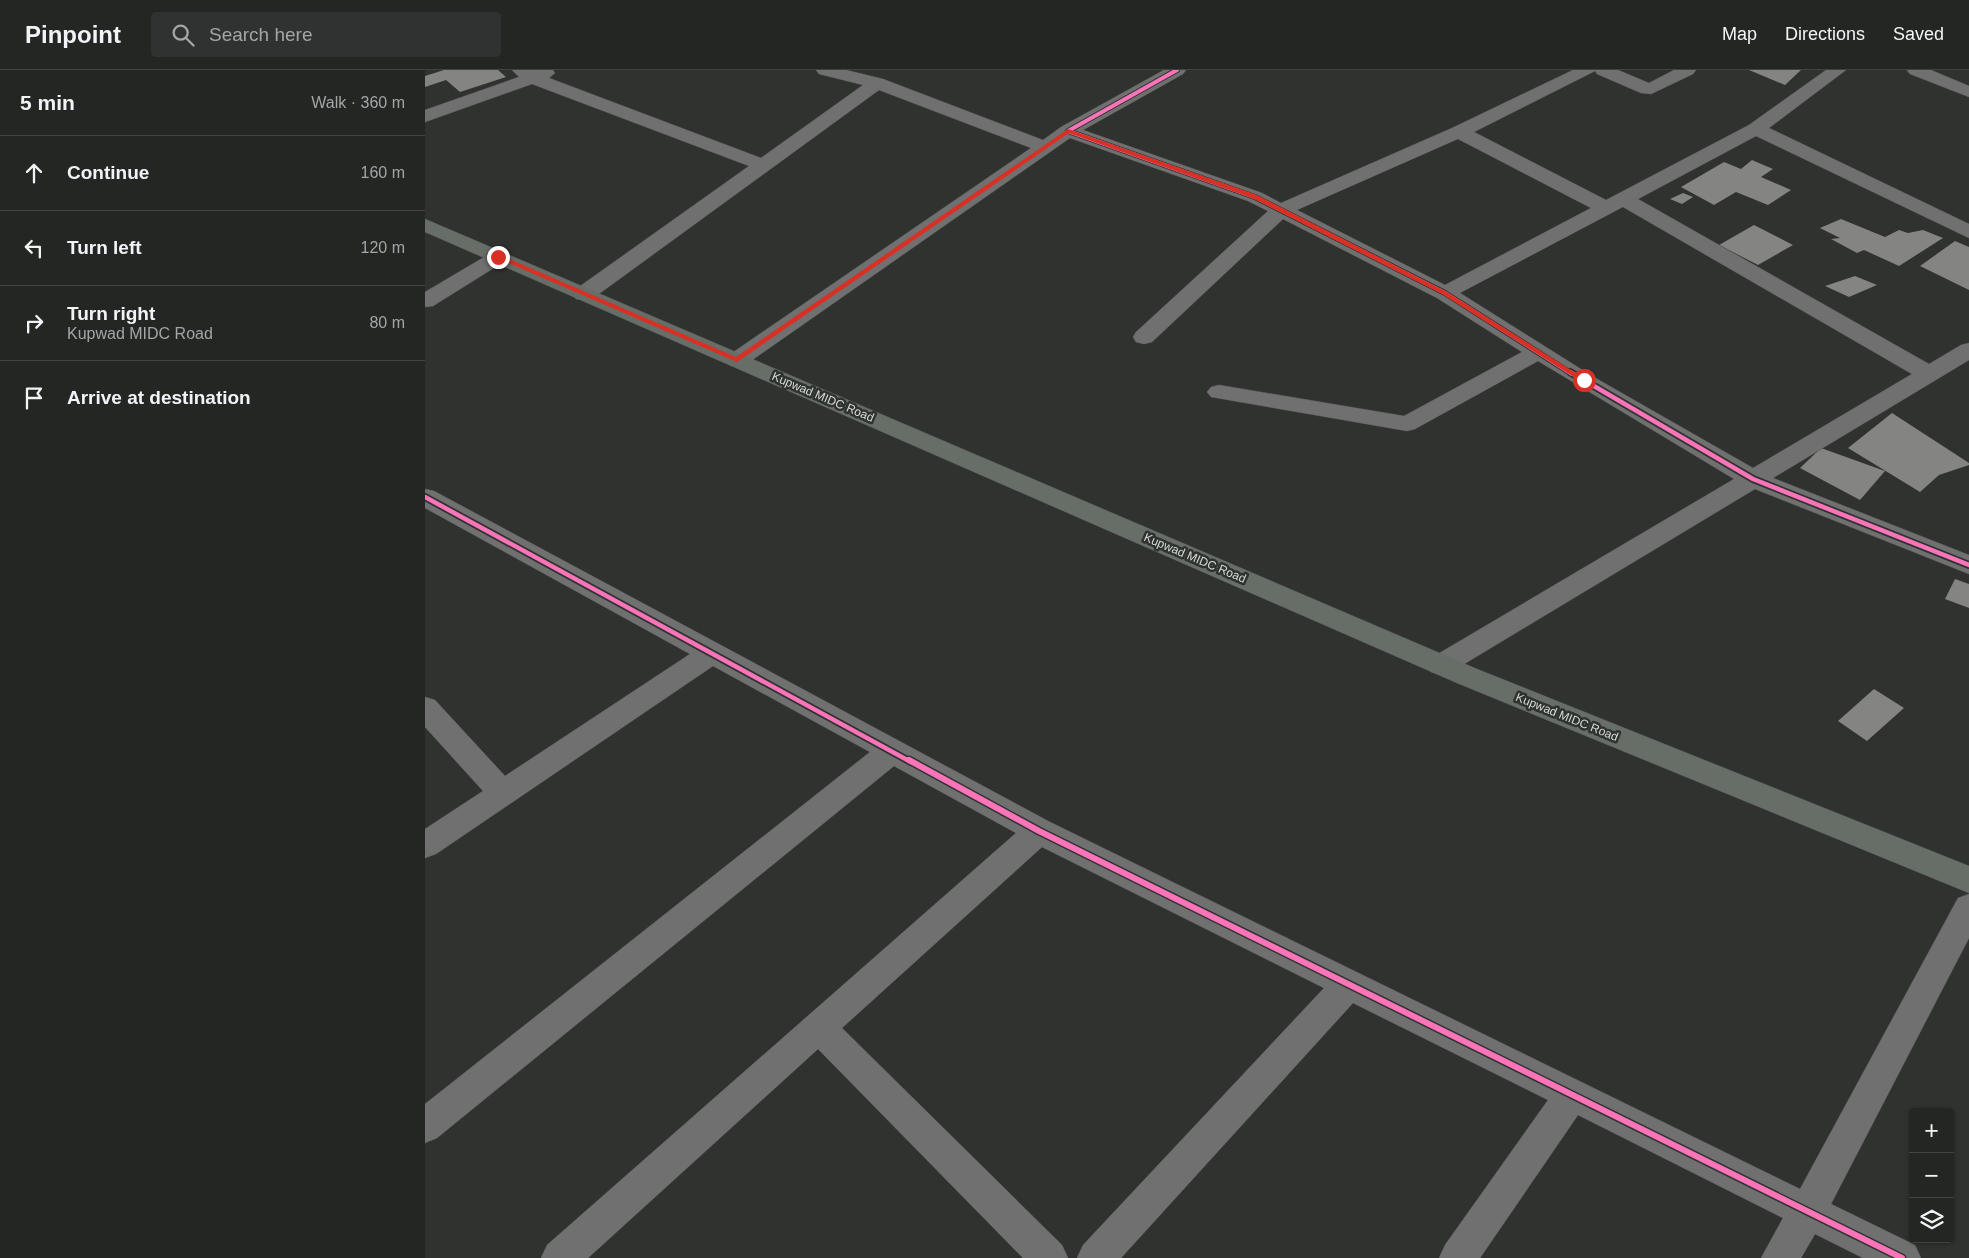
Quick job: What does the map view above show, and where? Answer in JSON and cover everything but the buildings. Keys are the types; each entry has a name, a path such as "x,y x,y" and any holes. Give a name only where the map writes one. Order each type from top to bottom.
{"main road":[{"name":"Kupwad MIDC Road","path":"425,225 1441,665 1969,880"}],"street":[{"path":"425,116 527,74 556,70"},
{"path":"825,70 877,83 1045,147"},
{"path":"737,360 1068,131 1177,70"},
{"path":"1144,337 1281,210 1459,132 1587,70"},
{"path":"1603,70 1647,89 1651,89 1687,70"},
{"path":"1445,293 1756,129 1837,70"},
{"path":"1916,70 1969,92"},
{"path":"527,74 763,165"},
{"path":"584,294 877,83"},
{"path":"1756,129 1969,232"},
{"path":"1068,131 1255,197 1445,293 1538,352 1753,479 1969,565"},
{"path":"1459,132 1615,203 1929,374"},
{"path":"425,301 498,257"},
{"path":"1441,665 1969,350"},
{"path":"1219,392 1407,424 1538,352"},
{"path":"425,497 1039,831 1902,1258"},
{"path":"425,845 711,653"},
{"path":"425,708 503,793"},
{"path":"425,1126 892,751"},
{"path":"560,1258 1039,831"},
{"path":"1779,1258 1808,1211 1969,907"},
{"path":"1096,1258 1349,984"},
{"path":"819,1027 1049,1258"},
{"path":"1458,1258 1572,1095"}],"cycle path":[{"path":"1177,70 1068,131 1255,197 1445,293 1584,381 1753,479 1969,565"},
{"path":"425,497 1039,831 1902,1258"}],"route":[{"path":"498,257 737,360 1068,131 1255,197 1445,293 1584,380"}]}
